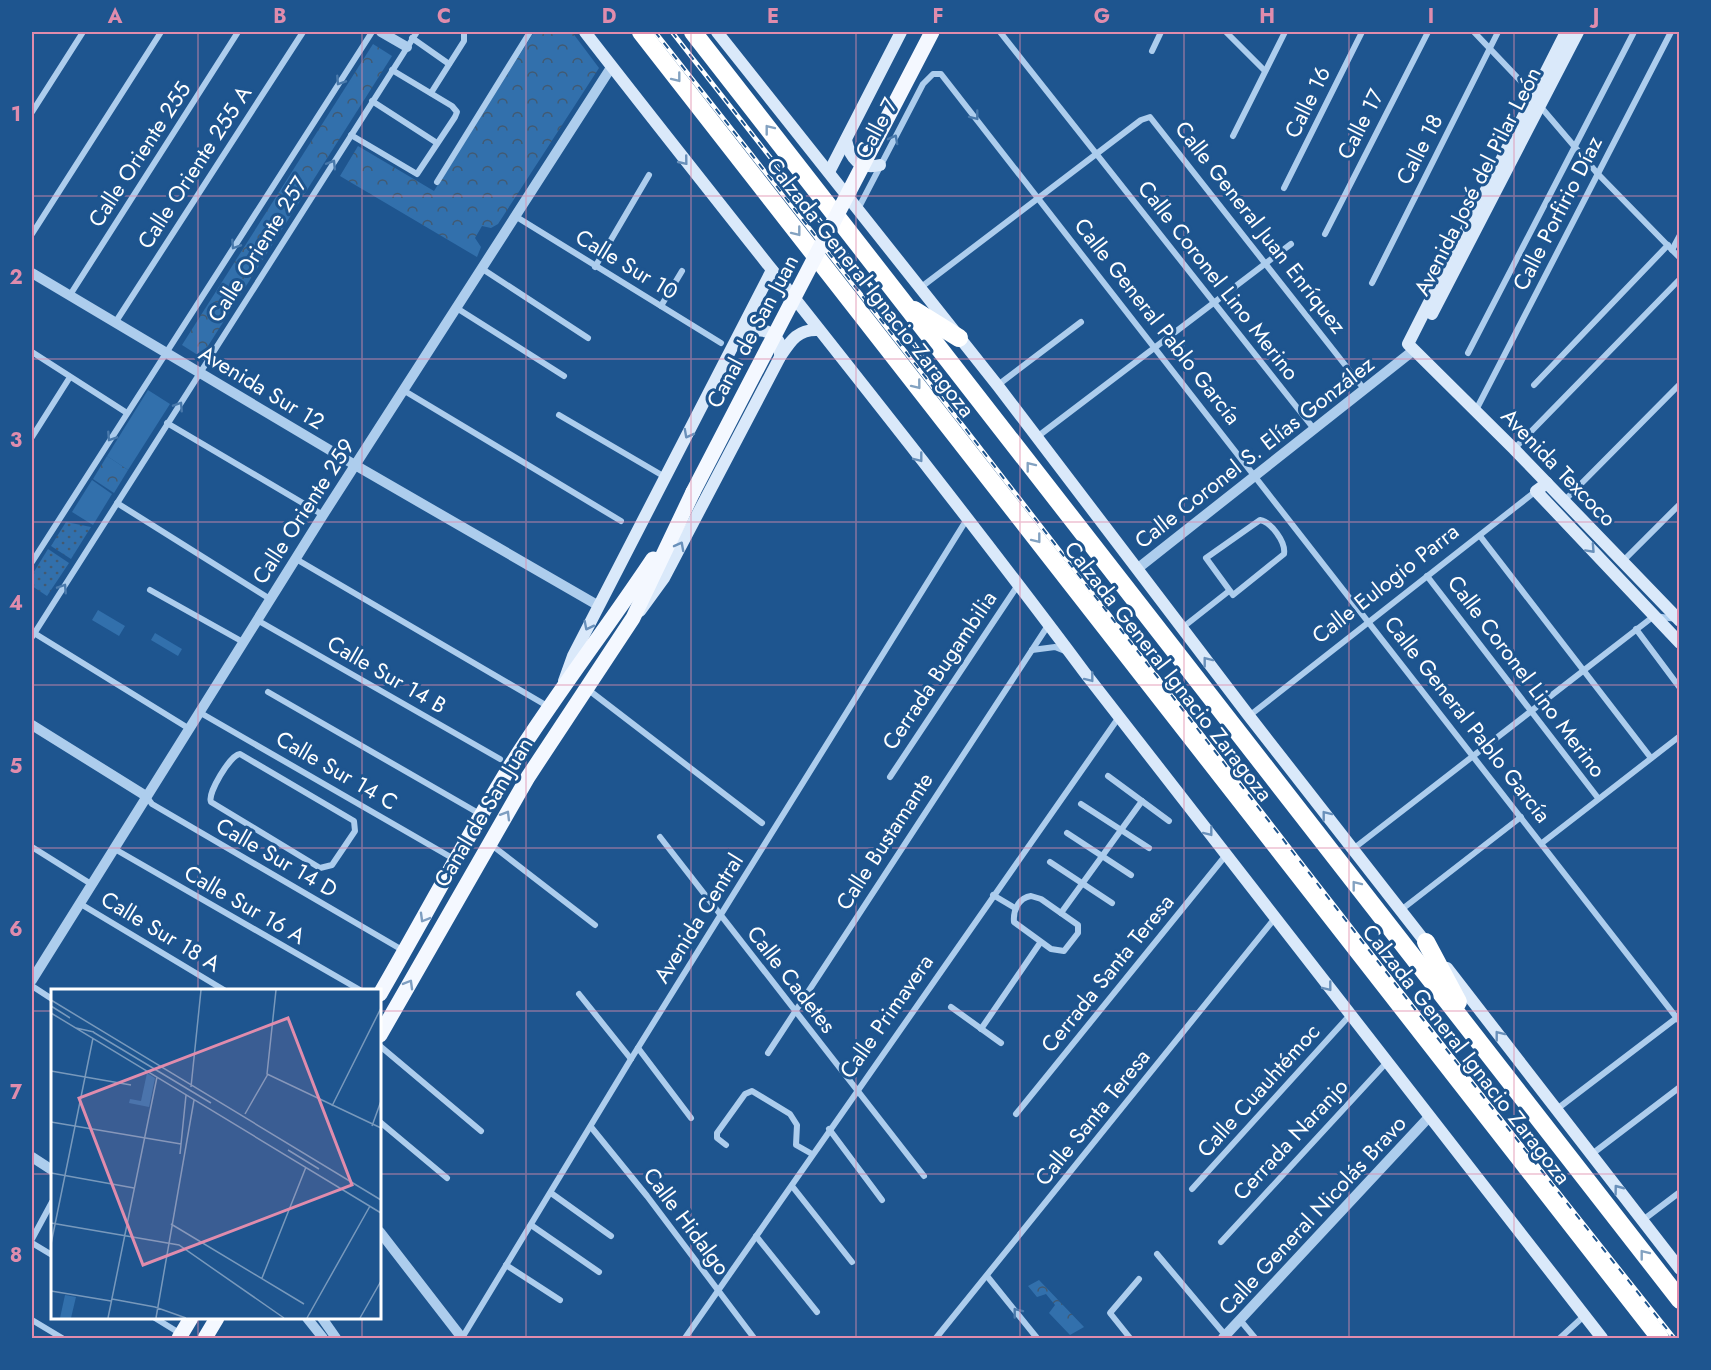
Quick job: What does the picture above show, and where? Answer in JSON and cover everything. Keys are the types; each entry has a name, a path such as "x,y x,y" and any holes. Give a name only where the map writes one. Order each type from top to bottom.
{"highway":[{"name":"Calzada General Ignacio Zaragoza","path":"641,32 1660,1338"},
{"name":"Calzada General Ignacio Zaragoza","path":"693,32 1680,1300"},
{"path":"904,303 958,338"},
{"path":"1426,942 1481,1046"}],"main road":[{"path":"585,32 1019,584 1226,855 1602,1338"},
{"name":"Calzada General Ignacio Zaragoza","path":"717,32 998,386 1181,628 1680,1269"},
{"name":"Calle 7","path":"829,172 901,32"},
{"name":"Canal de San Juan","path":"633,618 676,524 932,32"},
{"name":"Avenida José del Pilar León","path":"1411,347 1537,100 1566,32"},
{"name":"Avenida José del Pilar León","path":"1537,100 1578,32"},
{"path":"846,140 850,156 855,161 866,166 880,165"},
{"name":"Canal de San Juan","path":"381,992 399,949 457,860 561,687 573,656 772,270"},
{"name":"Canal de San Juan","path":"381,1033 489,843 585,688 633,618 652,597 664,578 780,357 797,333 808,329 818,330"},
{"path":"738,338 754,330 771,333 780,344 780,357"},
{"name":"Avenida Texcoco","path":"1411,347 1679,619"},
{"name":"Calle Eulogio Parra","path":"1536,492 1547,483"},
{"name":"Avenida Texcoco","path":"1536,492 1680,643"},
{"path":"1565,521 1576,513"},
{"name":"Canal de San Juan","path":"561,687 613,621 676,524"},
{"path":"180,1336 190,1319"},
{"path":"205,1338 216,1319"}],"street":[{"path":"32,112 83,32"},
{"path":"32,234 161,32"},
{"name":"Calle Oriente 255","path":"70,296 238,32"},
{"name":"Calle Oriente 255 A","path":"116,322 303,32"},
{"name":"Calle Oriente 257","path":"32,562 372,32"},
{"path":"381,32 410,43 449,64"},
{"name":"Calle Oriente 257","path":"33,635 417,32"},
{"path":"431,93 466,38 464,32"},
{"path":"437,182 530,32"},
{"name":"Calle Coronel Lino Merino","path":"1000,32 1314,429"},
{"path":"1152,51 1161,32"},
{"path":"1226,32 1265,71"},
{"path":"1233,136 1285,32"},
{"name":"Calle 16","path":"1284,188 1362,32"},
{"name":"Calle 17","path":"1325,234 1428,32"},
{"path":"1474,32 1537,100 1597,173 1680,258"},
{"name":"Calle 18","path":"1372,283 1498,32"},
{"path":"1468,353 1634,32"},
{"name":"Calle Porfirio Díaz","path":"1476,412 1671,32"},
{"name":"Calle Oriente 259","path":"32,980 322,515 612,66"},
{"path":"351,135 417,174 457,112 431,93 392,70"},
{"name":"Calle 7","path":"858,210 923,84 938,72"},
{"name":"Calle General Pablo García","path":"938,72 944,76 1678,1018"},
{"path":"372,101 437,143"},
{"name":"Calle General Juan Enríquez","path":"1096,154 1141,120 1150,117 1267,262 1364,389"},
{"path":"920,288 1096,154"},
{"path":"595,267 649,175"},
{"name":"Calle Sur 10","path":"514,216 721,343"},
{"path":"1534,385 1670,248 1680,235"},
{"path":"1036,438 1213,301 1291,244"},
{"path":"480,268 588,338"},
{"path":"661,306 682,271"},
{"name":"Avenida Sur 12","path":"32,273 355,465 599,606"},
{"path":"1514,449 1680,279"},
{"path":"455,308 564,376"},
{"path":"998,386 1081,322"},
{"name":"Calle Coronel S. Elías González","path":"1137,569 1396,366 1411,347"},
{"path":"32,352 127,413"},
{"path":"32,437 70,377"},
{"path":"1564,501 1680,384"},
{"path":"403,389 621,521"},
{"path":"559,415 666,477"},
{"path":"167,423 322,515"},
{"name":"Calle Eulogio Parra","path":"1249,716 1536,492"},
{"path":"117,503 270,599"},
{"path":"1622,562 1680,504"},
{"name":"Avenida Central","path":"462,1338 631,1059 967,519"},
{"path":"1263,520 1283,543 1284,554 1234,595 1229,591 1207,561 1207,556 1257,521 1263,520"},
{"path":"1480,536 1651,758"},
{"path":"296,559 550,707"},
{"name":"Calle Coronel Lino Merino","path":"1427,576 1598,798"},
{"name":"Cerrada Bugambilia","path":"890,777 1019,584"},
{"path":"150,590 243,642"},
{"path":"1181,628 1229,591"},
{"path":"1353,849 1654,616 1679,619"},
{"name":"Calle Sur 14 B","path":"256,620 500,759"},
{"name":"Calle Bustamante","path":"768,1053 1049,623"},
{"path":"1636,629 1680,688"},
{"path":"33,635 188,728"},
{"path":"1031,651 1055,647 1070,652"},
{"path":"585,688 762,823"},
{"path":"267,692 482,815"},
{"name":"Calle Sur 14 C","path":"199,712 457,860"},
{"name":"Calle Primavera","path":"685,1338 993,894 1120,716"},
{"path":"32,725 146,795"},
{"path":"1542,843 1680,736"},
{"path":"237,754 309,793 356,824 355,831 332,865 327,868 320,868 209,800 232,757 237,754"},
{"path":"1108,776 1168,821"},
{"path":"309,793 318,780"},
{"name":"Calle Sur 14 D","path":"146,795 152,804 399,949"},
{"path":"1061,913 1142,801"},
{"path":"1082,804 1149,848"},
{"path":"1401,910 1521,817"},
{"path":"1067,833 1131,876"},
{"name":"Calle Cadetes","path":"660,837 924,1176"},
{"path":"489,843 596,925"},
{"path":"32,847 91,884"},
{"name":"Calle Sur 16 A","path":"113,848 358,989"},
{"name":"Cerrada Santa Teresa","path":"1016,1114 1226,855"},
{"path":"1050,862 1112,903"},
{"path":"993,894 1015,908"},
{"path":"1031,896 1041,899 1078,925 1078,933 1064,951 1058,952 1017,927 1013,918 1015,908 1024,897 1031,896"},
{"name":"Calle Sur 18 A","path":"79,903 222,989"},
{"name":"Calle Santa Teresa","path":"936,1338 1275,917"},
{"path":"981,1029 1040,943"},
{"path":"32,986 51,998"},
{"path":"579,994 631,1059"},
{"path":"951,1007 1001,1043"},
{"name":"Calle Cuauhtémoc","path":"1192,1189 1350,1015"},
{"path":"1557,1109 1678,1018"},
{"path":"381,1047 481,1131"},
{"path":"638,1048 691,1118"},
{"name":"Cerrada Naranjo","path":"1221,1242 1387,1062"},
{"path":"1592,1154 1680,1087"},
{"path":"726,1145 717,1138 717,1133 745,1094 752,1091 790,1114 796,1125 796,1144 812,1154"},
{"name":"Calle General Nicolás Bravo","path":"1225,1337 1430,1117"},
{"path":"381,1123 447,1178"},
{"name":"Calle Hidalgo","path":"591,1127 647,1196 754,1338"},
{"path":"829,1129 882,1200"},
{"path":"32,1157 51,1169"},
{"path":"792,1186 852,1262"},
{"path":"1643,1220 1680,1192"},
{"path":"551,1193 611,1236"},
{"path":"51,1204 32,1241 51,1254"},
{"path":"531,1225 598,1272"},
{"path":"381,1233 462,1338"},
{"path":"756,1236 817,1312"},
{"path":"1157,1254 1225,1337"},
{"path":"506,1265 560,1300"},
{"path":"987,1276 1037,1338"},
{"path":"1130,1338 1110,1313 1139,1279"},
{"path":"1560,1338 1584,1316"},
{"path":"158,1319 180,1336"},
{"path":"308,1319 322,1338"},
{"path":"323,1319 336,1338"},
{"path":"32,1320 62,1338"},
{"path":"1240,1320 1255,1338"}],"green space":[{"path":"534,32 572,32 599,68 498,224 491,228 482,226 475,238 481,247 477,257 340,176 358,146 434,191"},
{"path":"373,44 392,56 201,357 182,345"},
{"path":"148,390 170,404 128,470 107,456"},
{"path":"107,456 128,470 114,493 93,479"},
{"path":"92,480 112,494 93,525 72,512"},
{"path":"66,522 91,527 71,559 51,546"},
{"path":"48,549 69,563 47,596 32,586 32,575"},
{"path":"98,610 125,626 119,636 92,620"},
{"path":"155,633 182,649 178,656 151,640"},
{"path":"1039,1280 1084,1327 1070,1335 1049,1313 1055,1305 1046,1294 1037,1297 1028,1286"}],"railway":[{"path":"655,32 911,358 1418,1013 1674,1338"},
{"path":"672,32 875,291 950,393"}]}
